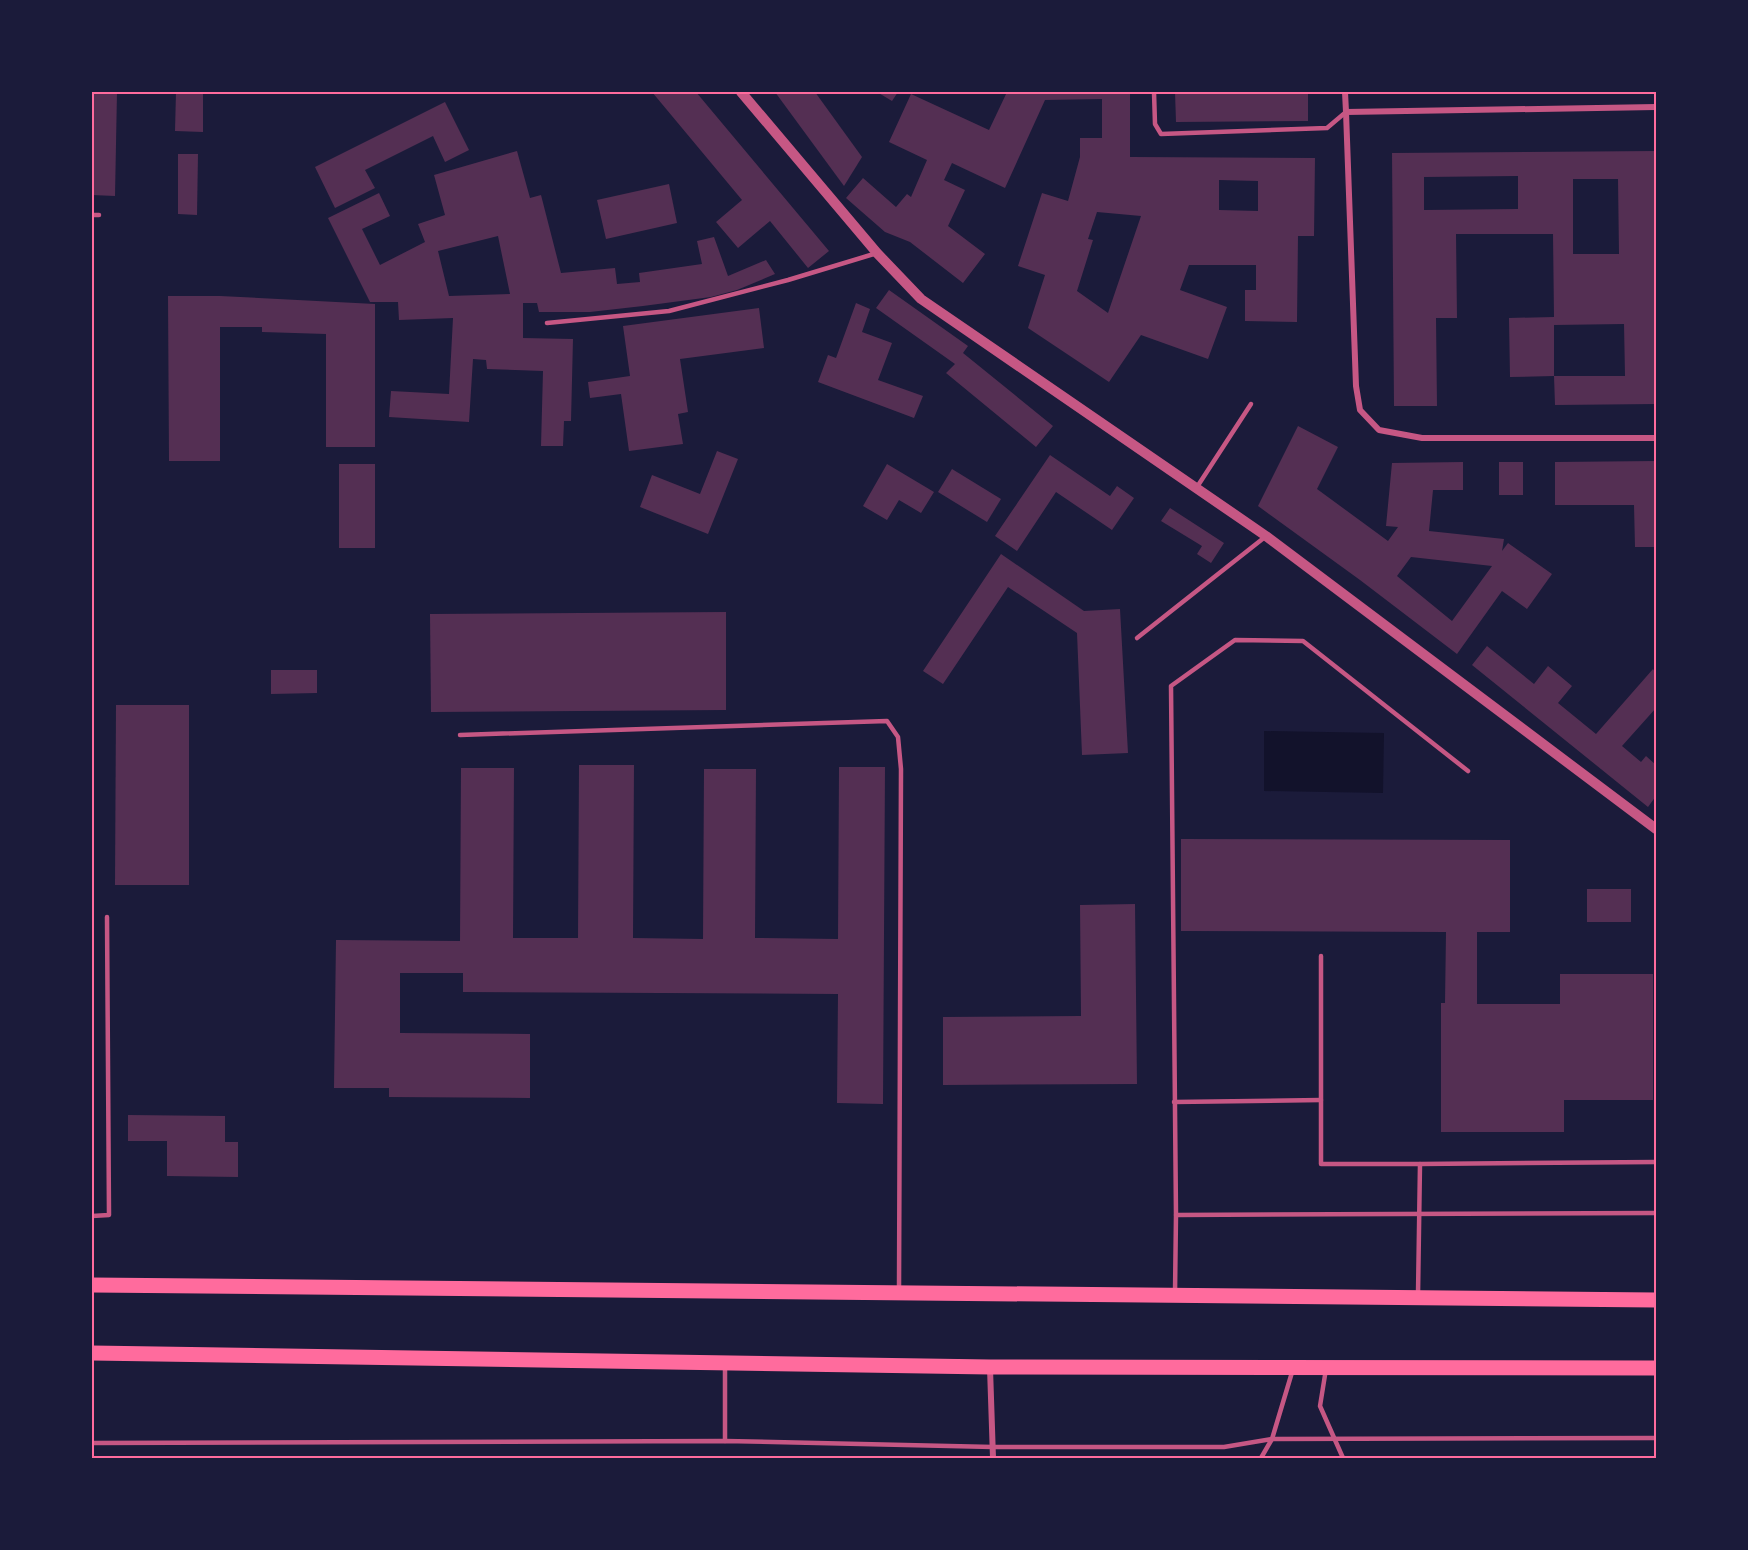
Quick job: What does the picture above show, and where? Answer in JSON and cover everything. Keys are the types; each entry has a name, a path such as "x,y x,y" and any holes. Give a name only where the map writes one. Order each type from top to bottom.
{"main road":[{"path":"92,1285 1656,1300"},
{"path":"92,1353 990,1368 1656,1368"}],"street":[{"path":"741,92 877,254 921,298 1266,536 1656,829"},
{"path":"1345,92 1356,386 1360,410 1379,430 1422,438 1656,438"},
{"path":"1346,112 1656,107"},
{"path":"990,1368 993,1458"}],"lane":[{"path":"1154,92 1155,124 1161,134 1327,128 1346,112"},
{"path":"92,214 99,214"},
{"path":"547,322 669,310 788,280 877,254"},
{"path":"1197,487 1251,404"},
{"path":"1137,638 1266,536"},
{"path":"1175,1295 1171,686 1235,640 1303,641 1468,771"},
{"path":"460,735 887,721 898,737 901,769 899,1293"},
{"path":"92,1216 109,1215 107,917"},
{"path":"1321,956 1321,1164 1656,1162"},
{"path":"1174,1102 1321,1100"},
{"path":"1418,1298 1420,1164"},
{"path":"1176,1215 1656,1213"},
{"path":"724,1363 725,1441"},
{"path":"1261,1458 1272,1439 1294,1367"},
{"path":"1326,1367 1320,1406 1342,1458"},
{"path":"92,1443 725,1441 993,1447 1224,1447 1272,1439 1656,1438"}],"shaded area":[{"path":"1264,731 1384,733 1383,793 1264,791"}],"building":[{"path":"92,92 117,92 115,196 92,195"},
{"path":"176,92 203,92 203,132 175,131"},
{"path":"652,92 696,92 829,251 808,268 770,221 738,248 716,222 742,200"},
{"path":"775,92 815,92 862,157 844,186"},
{"path":"877,92 898,92 892,101"},
{"path":"1007,92 1130,92 1130,157 1315,158 1314,236 1298,236 1297,322 1245,321 1245,290 1256,290 1256,265 1189,265 1180,290 1227,307 1208,359 1141,335 1109,382 1028,328 1045,275 1018,266 1042,193 1068,201 1080,157 1080,138 1102,138 1102,99 1045,100 1005,188 952,163 944,180 965,190 948,226 985,254 963,283 910,242 885,232 846,198 863,178 896,207 907,194 911,197 927,160 889,142 911,94 989,130","holes":["1219,180 1258,181 1258,211 1219,210","1097,212 1141,216 1108,313 1077,291 1093,240 1088,239"]},
{"path":"1175,92 1308,92 1308,121 1176,122"},
{"path":"445,102 469,150 445,162 433,136 365,170 375,188 335,208 315,167"},
{"path":"517,151 530,198 541,195 561,273 615,268 617,284 640,282 639,273 702,264 697,241 714,237 728,276 766,260 775,274 737,290 711,297 643,306 590,312 539,312 537,303 523,303 523,338 573,339 571,421 564,421 563,446 541,446 543,371 487,369 486,360 473,359 469,422 389,417 391,391 449,394 453,318 399,320 398,302 370,302 328,218 379,193 390,216 362,229 380,265 425,242 418,224 445,215 434,175","holes":["498,236 510,294 449,296 438,251"]},
{"path":"1656,151 1656,404 1555,405 1554,376 1510,377 1509,318 1554,317 1553,234 1456,234 1457,318 1436,318 1437,406 1394,406 1392,153","holes":["1518,176 1518,209 1424,210 1424,177","1573,179 1618,179 1619,254 1573,254","1624,324 1625,376 1554,376 1554,325"]},
{"path":"178,154 198,154 197,215 178,214"},
{"path":"669,184 677,223 606,239 597,200"},
{"path":"889,290 968,346 963,353 1053,426 1036,447 946,373 955,364 876,308"},
{"path":"168,296 220,296 375,304 375,447 326,447 326,334 262,332 262,327 220,327 220,461 169,461"},
{"path":"856,303 870,309 862,332 892,343 878,380 923,396 914,418 818,382 828,355 836,358"},
{"path":"759,308 764,348 680,359 688,412 678,414 683,444 629,451 621,394 590,398 588,382 630,376 623,326"},
{"path":"1298,426 1338,447 1317,489 1388,541 1398,527 1386,526 1392,463 1463,462 1463,490 1433,490 1429,531 1504,539 1502,551 1508,543 1552,574 1527,609 1502,591 1457,654 1258,506","holes":["1411,557 1492,566 1452,621 1397,576"]},
{"path":"717,451 738,459 708,534 640,507 652,475 700,494"},
{"path":"1050,455 1110,496 1117,486 1134,498 1112,530 1056,492 1017,551 995,536"},
{"path":"1656,461 1656,547 1635,547 1634,505 1555,505 1555,462"},
{"path":"1499,462 1523,462 1523,495 1499,495"},
{"path":"339,464 375,464 375,548 339,548"},
{"path":"887,464 934,492 921,513 899,500 887,520 863,506"},
{"path":"952,469 1001,499 987,522 938,492"},
{"path":"1170,508 1224,543 1211,563 1197,554 1202,546 1161,521"},
{"path":"1001,554 1084,611 1120,609 1128,753 1082,755 1077,633 1008,587 943,684 923,671"},
{"path":"726,612 726,710 431,712 430,614"},
{"path":"1487,646 1534,684 1548,666 1572,686 1558,703 1596,734 1653,669 1656,673 1656,708 1622,746 1641,762 1646,756 1656,765 1656,796 1648,807 1472,665"},
{"path":"271,670 317,670 317,693 271,694"},
{"path":"116,705 189,705 189,885 115,885"},
{"path":"579,765 634,765 633,938 703,939 704,769 756,769 755,938 838,939 839,767 885,767 883,1104 837,1103 838,994 463,992 463,973 400,973 400,1033 530,1034 530,1098 389,1097 389,1088 334,1088 336,940 460,941 461,768 514,768 513,938 578,938"},
{"path":"1181,839 1510,840 1510,932 1477,932 1477,1004 1560,1004 1560,974 1653,974 1653,1100 1564,1100 1564,1132 1441,1132 1441,1003 1445,1003 1446,932 1181,931"},
{"path":"1587,889 1631,889 1631,922 1587,922"},
{"path":"1135,904 1137,1084 943,1085 943,1017 1081,1016 1080,905"},
{"path":"128,1115 225,1116 225,1142 238,1142 238,1177 167,1176 167,1141 128,1141"}]}
